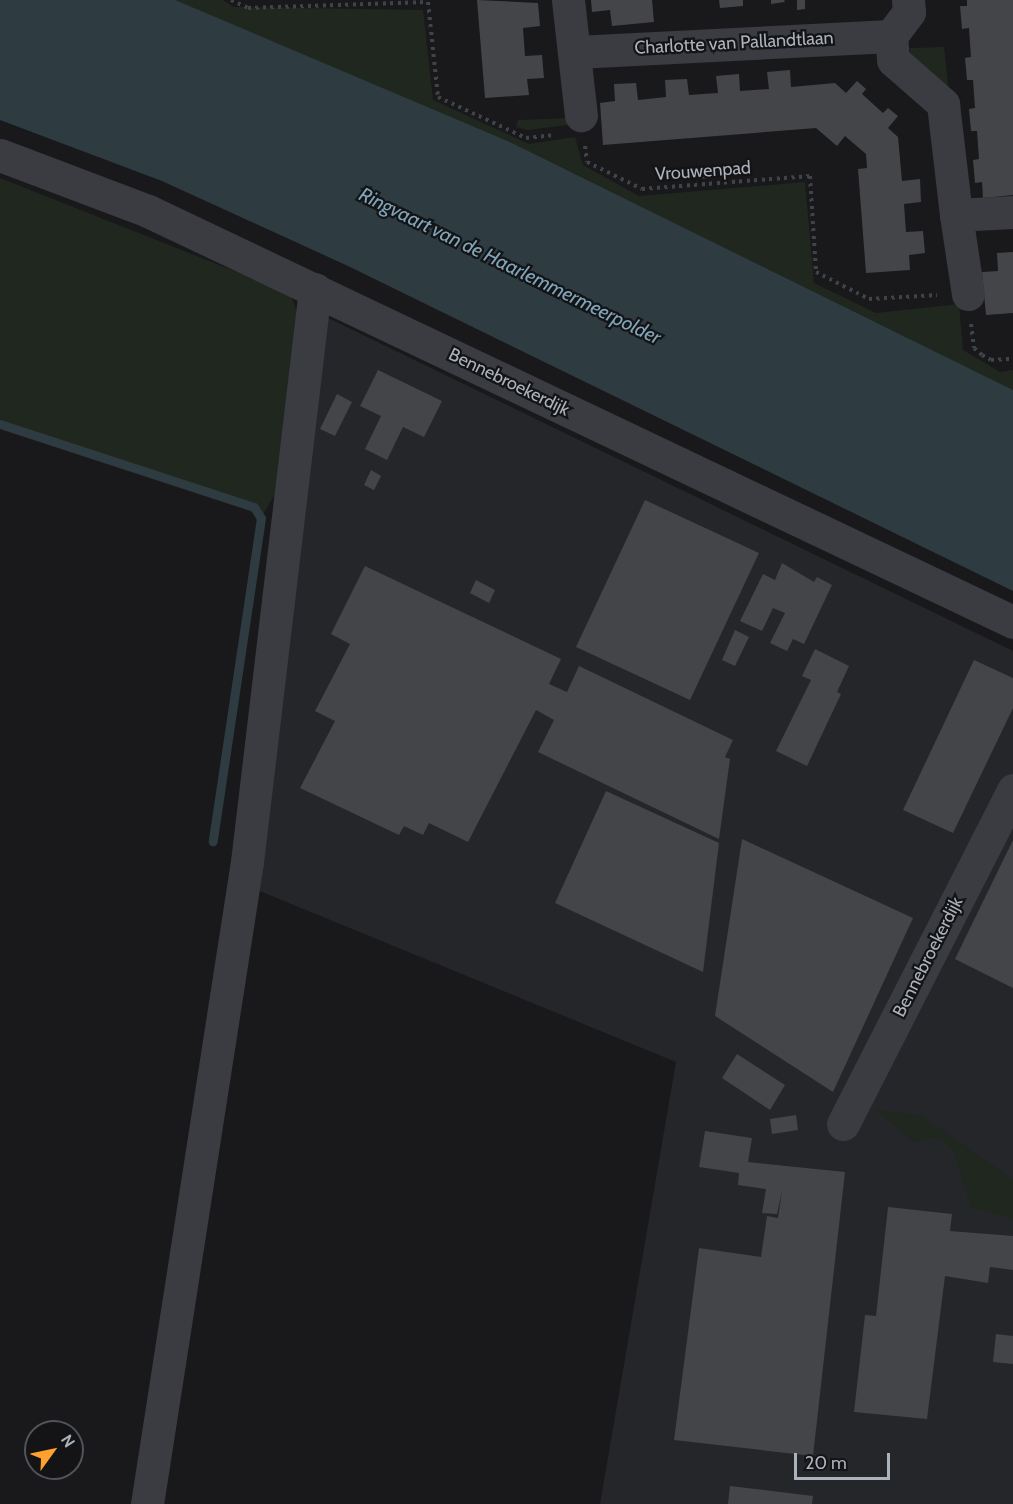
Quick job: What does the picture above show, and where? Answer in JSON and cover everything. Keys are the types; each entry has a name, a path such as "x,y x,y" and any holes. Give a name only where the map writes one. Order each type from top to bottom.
{"street":[{"path":"568,0 576,52 575,130"},
{"path":"908,0 909,12 891,36 893,60 943,105 968,294"},
{"name":"Charlotte van Pallandtlaan","path":"576,52 891,36"},
{"name":"Bennebroekerdijk","path":"0,155 148,211 1013,622"},
{"path":"956,215 1013,212"},
{"path":"147,1504 248,862 315,289"},
{"name":"Bennebroekerdijk","path":"843,1124 1013,790"}],"path":[{"path":"231,0 248,8 428,2 438,97 526,138 575,130"},
{"name":"Vrouwenpad","path":"575,130 587,162 642,189 810,176 816,272 869,299 968,294"},
{"path":"968,294 974,348 991,360 1013,358"}],"shaded area":[{"path":"173,0 223,0 233,7 423,10 433,100 529,144 575,137 583,165 639,196 805,182 814,283 876,313 959,304 963,350 1000,372 1013,370 1013,390 510,142"},
{"path":"944,47 949,94 912,64 910,48"},
{"path":"575,118 576,124 528,130 516,127 518,120"},
{"path":"0,178 290,293 297,312 275,494 261,518 254,507 0,424"},
{"path":"324,316 1013,651 1013,1504 600,1504 676,1062 255,889"},
{"path":"875,1109 922,1116 1013,1179 1013,1219 971,1207 953,1150 940,1137 913,1142"}],"water":[{"name":"Ringvaart van de Haarlemmermeerpolder","path":"0,0 175,0 510,142 1013,390 1013,591 348,266 162,181 0,120"}],"building":[{"path":"477,0 538,3 540,26 523,28 525,56 542,55 544,78 527,79 529,95 485,98"},
{"path":"591,0 652,0 654,22 612,26 610,10 592,12"},
{"path":"719,0 743,0 743,6 720,8"},
{"path":"771,0 784,0 785,2 771,4"},
{"path":"797,0 805,0 805,9 797,10"},
{"path":"967,0 1013,0 1013,195 983,198 982,182 975,183 973,160 979,159 977,131 971,131 969,109 975,108 973,80 967,80 965,58 971,57 969,28 962,29 960,6 967,6"},
{"path":"790,70 791,87 835,83 846,93 857,81 866,89 862,94 883,113 888,108 898,116 888,128 898,137 902,181 920,179 921,202 904,204 906,232 923,231 925,253 909,255 910,270 866,273 858,169 867,168 866,154 845,136 837,146 816,128 603,145 600,103 615,101 614,84 636,83 638,100 666,97 665,80 687,79 689,95 718,93 716,76 739,74 740,91 769,89 767,72"},
{"path":"699,167 706,167 708,178 700,179"},
{"path":"1013,252 1013,313 986,315 982,272 998,271 997,253"},
{"path":"378,370 442,401 424,437 403,427 387,460 365,449 381,416 360,406"},
{"path":"337,394 352,402 335,436 320,429"},
{"path":"371,470 381,476 374,490 364,485"},
{"path":"645,500 759,553 690,700 576,647"},
{"path":"782,563 814,582 817,577 832,585 804,644 793,639 787,651 770,643 785,613 773,608 762,631 740,621 763,574 775,580"},
{"path":"365,566 561,659 549,684 567,692 579,666 733,740 725,757 730,759 719,839 538,752 554,720 536,710 468,842 429,823 423,835 404,826 399,835 300,788 335,721 315,711 350,644 331,634"},
{"path":"476,580 495,590 489,603 470,593"},
{"path":"735,630 749,637 735,666 722,660"},
{"path":"815,649 849,666 837,692 841,694 807,766 776,751 811,680 802,676"},
{"path":"974,660 1013,678 1013,708 953,833 903,810"},
{"path":"606,791 719,843 703,972 555,903"},
{"path":"742,839 913,918 833,1092 715,1016"},
{"path":"1013,840 1013,988 955,959"},
{"path":"737,1054 785,1085 770,1110 722,1078"},
{"path":"796,1115 798,1130 772,1134 770,1119"},
{"path":"705,1131 752,1138 748,1162 845,1172 813,1456 674,1440 699,1248 761,1257 767,1216 778,1218 782,1191 777,1214 762,1213 766,1189 738,1185 739,1173 699,1167"},
{"path":"888,1207 952,1214 950,1231 1013,1236 1013,1270 990,1267 988,1283 945,1276 927,1419 854,1412 865,1315 876,1316"},
{"path":"996,1334 1013,1336 1013,1364 993,1362"},
{"path":"730,1486 813,1496 812,1504 728,1504"}],"waterway":[{"path":"0,424 254,507 261,518 213,841"}]}
